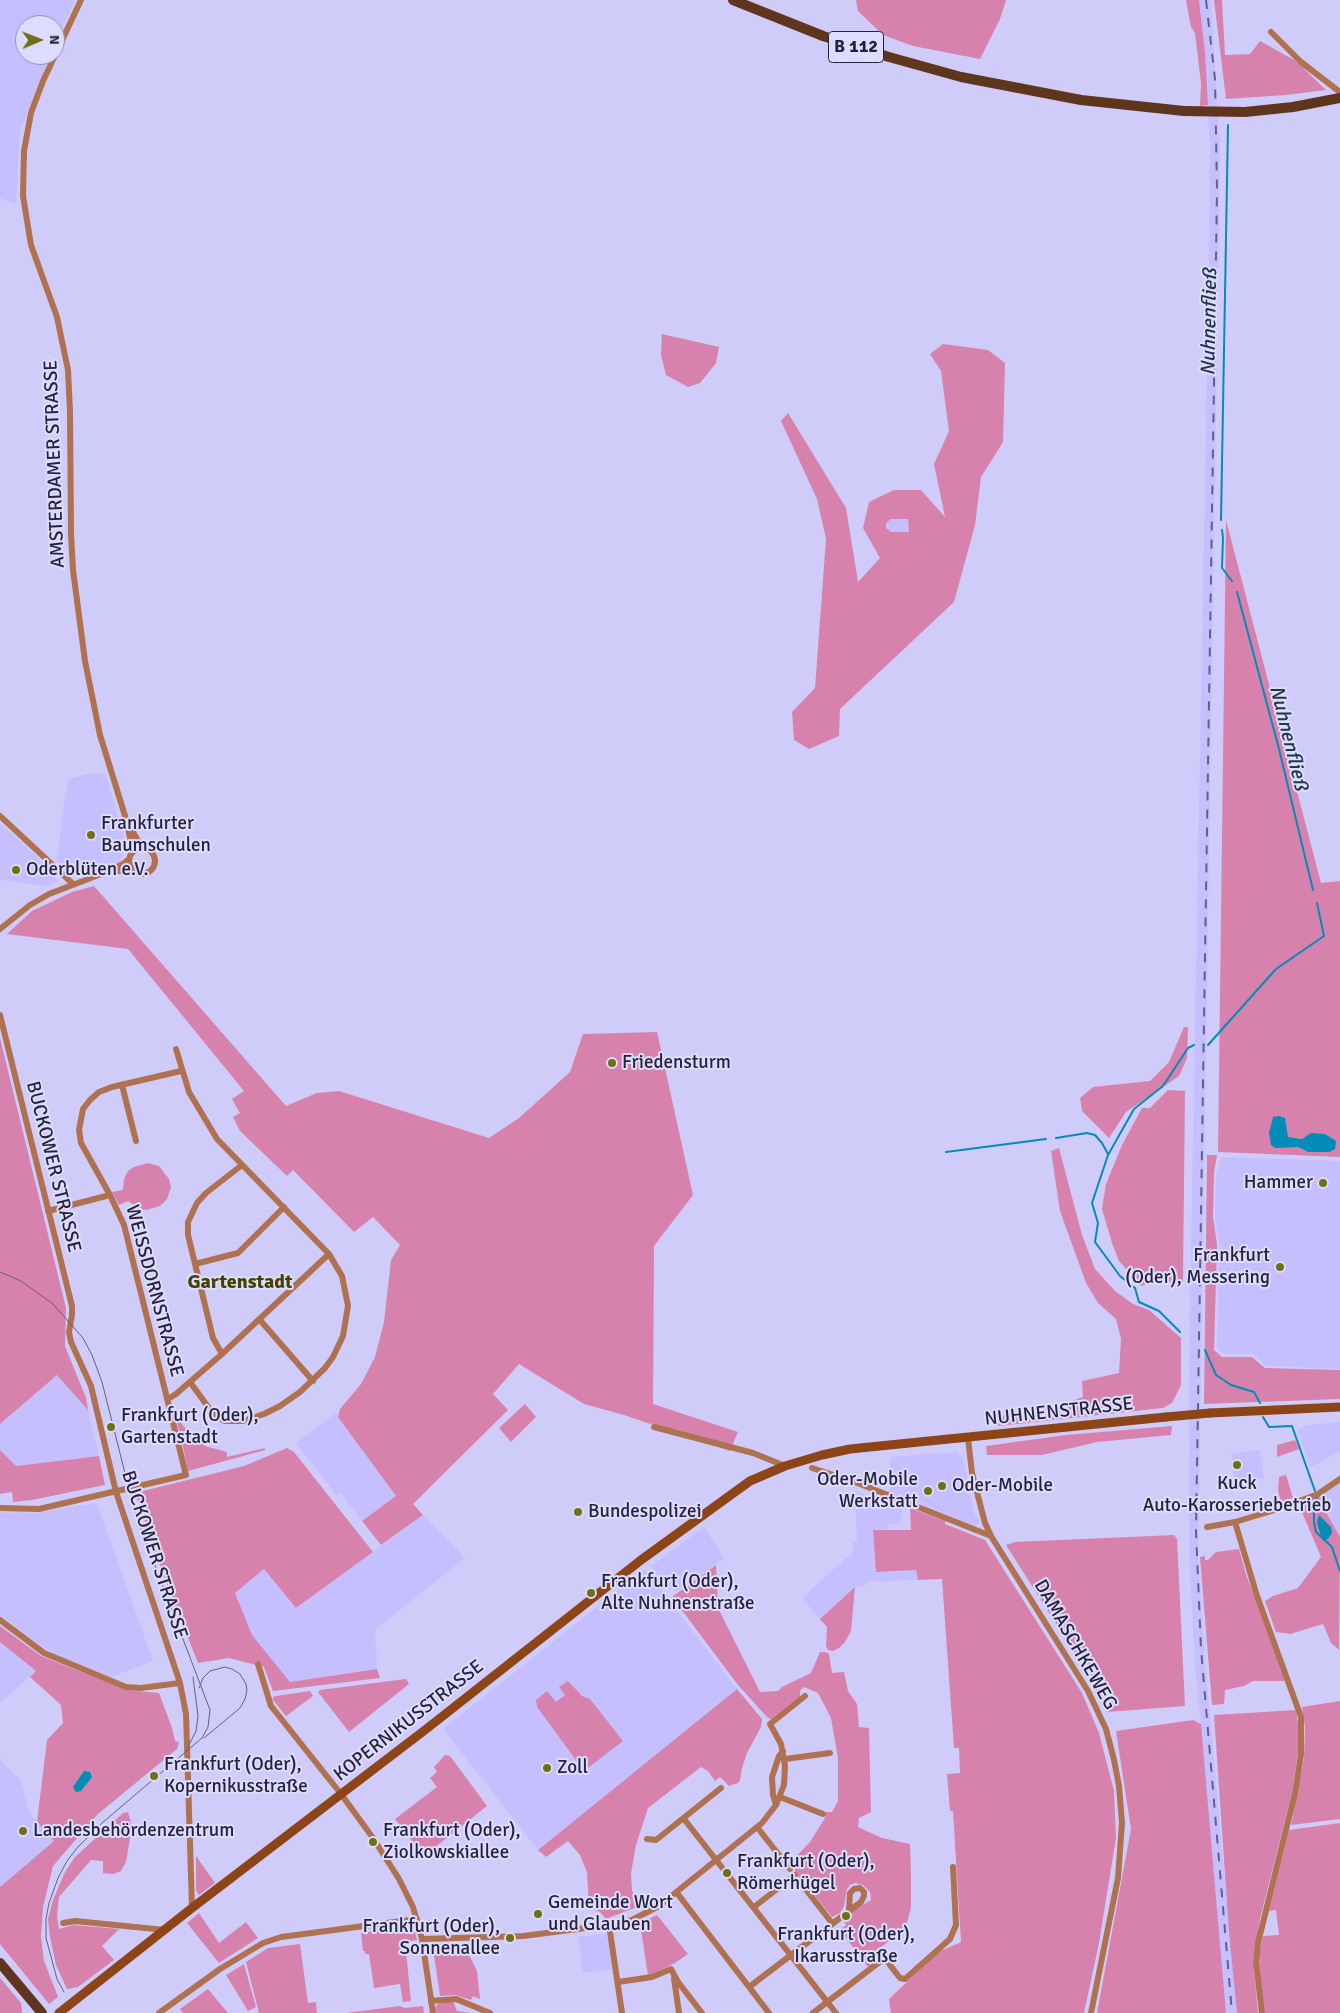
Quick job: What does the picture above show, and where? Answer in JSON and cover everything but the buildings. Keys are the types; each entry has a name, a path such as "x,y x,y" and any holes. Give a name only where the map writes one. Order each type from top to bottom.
{"main road":[{"name":"B 112","path":"733,0 823,36 889,57 961,77 1081,100 1184,111 1245,112 1312,104 1340,98"},
{"name":"NUHNENSTRASSE","path":"784,1466 850,1449 1210,1413 1340,1408"},
{"name":"KOPERNIKUSSTRASSE","path":"59,2013 641,1560 750,1481 784,1466"},
{"path":"0,1963 42,2013"},
{"path":"30,1998 30,2013"}],"street":[{"name":"AMSTERDAMER STRASSE","path":"81,0 43,81 31,114 24,151 23,196 31,245 53,305 65,347 70,412 71,534 84,661 100,734 126,819 133,852"},
{"path":"1271,32 1301,62 1340,92"},
{"path":"0,816 73,884"},
{"name":"AMSTERDAMER STRASSE","path":"126,819 143,849"},
{"path":"0,929 34,902 123,864 133,852 143,849 153,854 154,867 145,874 125,870 104,873"},
{"path":"129,859 130,867 133,871"},
{"name":"BUCKOWER STRASSE","path":"0,1015 72,1306 69,1332 71,1342 90,1386 116,1492 180,1683 186,1714 192,1908"},
{"path":"176,1049 181,1072 189,1092 217,1139 329,1254 337,1265 344,1281 348,1314 345,1332 337,1350 325,1368 313,1381 280,1406 256,1417 236,1422 225,1421 214,1415 190,1382"},
{"name":"WEISSDORNSTRASSE","path":"116,1492 186,1475 128,1238 121,1216 82,1143 79,1125 83,1109 90,1100 106,1089 181,1072"},
{"path":"122,1085 136,1141"},
{"path":"222,1354 213,1338 187,1228 189,1215 197,1203 206,1193 242,1166"},
{"path":"48,1211 110,1195"},
{"path":"195,1264 238,1253 284,1207"},
{"path":"168,1399 260,1320 329,1254"},
{"path":"260,1320 313,1381"},
{"path":"654,1427 753,1453 784,1466"},
{"name":"DAMASCHKEWEG","path":"968,1438 972,1473 985,1524 1088,1691 1106,1729 1114,1760 1119,1786 1122,1823 1118,1878 1091,2013"},
{"path":"812,1468 855,1482 991,1536"},
{"path":"1207,1527 1235,1522 1318,1494 1340,1479"},
{"path":"0,1508 38,1509 116,1492"},
{"path":"1235,1522 1254,1587 1300,1717 1301,1755 1295,1793 1258,1943 1256,1962 1262,2013"},
{"path":"0,1620 44,1653 126,1687 141,1688 180,1683"},
{"path":"258,1664 271,1706 341,1794 399,1878 417,1919 422,1939 433,2013"},
{"path":"422,1939 523,1936 609,1925 632,1920 645,1914 677,1893 757,1827 776,1804 780,1797 785,1776 785,1759 770,1724 805,1696"},
{"path":"776,1804 773,1795 772,1777 777,1759 783,1751"},
{"path":"785,1759 830,1753"},
{"path":"647,1839 656,1840 720,1788"},
{"path":"780,1797 823,1814"},
{"path":"684,1819 836,2013"},
{"path":"757,1827 790,1869"},
{"path":"813,2013 882,1960 886,1960 900,1978 904,1979 950,1939 956,1925 953,1867"},
{"path":"754,1907 795,1875"},
{"path":"800,1882 832,1923"},
{"path":"677,1893 769,2013"},
{"path":"749,1987 849,1910"},
{"path":"159,2013 226,1965 263,1943 281,1937 417,1919"},
{"path":"63,1923 76,1921 165,1930"},
{"path":"609,1925 622,2013"},
{"path":"618,1982 652,1977 671,1969 686,1993 702,2013"},
{"path":"673,1974 679,2013"},
{"path":"676,1998 686,1993"},
{"path":"431,2001 456,1999 490,2013"}],"shaded area":[{"path":"0,0 75,0 65,22 65,15 15,15 15,65 46,65 20,132 16,204 0,198"},
{"path":"856,0 1006,0 1000,19 980,59 913,46 883,35 858,11"},
{"path":"1186,0 1199,0 1205,52 1208,105 1200,106 1201,83 1195,33 1191,27"},
{"path":"1199,0 1210,0 1211,2 1220,151 1198,1552 1205,1662 1237,2013 1226,2013 1195,1662 1189,1553 1189,1356 1210,205 1210,150 1205,52"},
{"path":"1214,0 1222,0 1225,55 1250,54 1260,41 1296,61 1326,90 1226,99"},
{"path":"662,334 719,347 716,363 700,383 688,387 666,375 661,355"},
{"path":"943,344 988,350 1005,363 1003,442 981,477 975,525 954,602 840,709 839,736 809,749 794,740 792,712 815,688 826,539 817,499 781,421 788,413 846,508 858,582 880,558 863,528 869,502 894,490 921,490 945,517 934,464 949,431 941,371 930,354","holes":["891,519 908,519 909,532 891,532 886,528 886,523"]},
{"path":"891,519 908,519 909,532 891,532 886,528 886,523"},
{"path":"1226,520 1321,883 1340,881 1340,1157 1218,1152","holes":["1285,1118 1287,1137 1303,1139 1311,1133 1328,1152 1308,1152 1298,1147 1275,1147"]},
{"name":"Frankfurter Baumschulen","path":"95,772 105,775 108,782 126,846 119,862 70,877 57,860 66,789 68,782 72,778"},
{"path":"0,823 35,855 58,881 46,886 0,880"},
{"path":"94,886 286,1106 317,1093 339,1091 489,1138 519,1118 570,1072 583,1034 657,1032 693,1195 654,1246 653,1404 738,1432 730,1451 624,1415 584,1404 519,1364 493,1394 508,1410 413,1504 423,1515 381,1545 362,1521 396,1496 338,1417 340,1409 361,1384 375,1357 384,1322 391,1260 400,1245 373,1217 354,1232 293,1170 287,1176 240,1131 233,1117 240,1113 232,1099 244,1091 128,949 7,934 32,911 72,892"},
{"path":"1184,1027 1188,1027 1187,1058 1179,1076 1126,1112 1109,1138 1082,1111 1080,1098 1093,1087 1150,1081 1169,1062"},
{"path":"0,1038 66,1308 65,1346 86,1398 88,1410 57,1375 0,1424"},
{"path":"1168,1090 1185,1091 1183,1282 1146,1282 1147,1284 1141,1286 1119,1261 1102,1209 1106,1184 1122,1145 1142,1108 1150,1108"},
{"path":"1059,1148 1082,1235 1095,1269 1115,1291 1133,1304 1149,1310 1181,1338 1181,1385 1172,1403 1163,1408 998,1426 997,1417 1069,1402 1083,1397 1082,1381 1119,1373 1121,1339 1116,1319 1098,1303 1086,1283 1060,1211 1051,1151"},
{"path":"1207,1155 1217,1155 1214,1173 1213,1217 1217,1244 1214,1350 1222,1357 1252,1357 1265,1368 1340,1370 1340,1399 1204,1404"},
{"path":"1221,1157 1340,1161 1340,1369 1266,1366 1253,1354 1223,1354 1217,1347 1219,1243 1215,1218 1216,1176"},
{"path":"148,1163 159,1166 169,1179 171,1187 167,1199 160,1206 146,1210 139,1209 128,1201 119,1205 112,1192 123,1190 124,1179 128,1171"},
{"path":"57,1375 88,1410 99,1456 16,1466 0,1450 0,1424"},
{"path":"525,1404 536,1417 511,1442 499,1428"},
{"path":"336,1413 397,1496 362,1521 340,1492 336,1495 296,1443"},
{"path":"178,1419 189,1433 205,1446 227,1452 227,1457 265,1448 265,1450 188,1471 176,1420"},
{"path":"1340,1422 1340,1451 1310,1468 1297,1429 1307,1425"},
{"path":"1172,1426 1171,1435 1097,1442 1042,1455 987,1455 986,1446 1066,1435"},
{"path":"1295,1440 1299,1449 1277,1457 1277,1445"},
{"path":"287,1448 294,1452 373,1552 296,1608 264,1569 235,1593 252,1635 290,1682 377,1669 380,1678 273,1691 264,1667 229,1658 198,1663 167,1585 135,1493 244,1466"},
{"path":"0,1450 16,1466 99,1456 105,1485 13,1502 12,1492 0,1494"},
{"name":"Kuck Auto-Karosseriebetrieb","path":"1260,1450 1264,1478 1235,1483 1231,1454"},
{"path":"956,1452 963,1458 973,1511 979,1520 977,1525 975,1526 890,1491 890,1457"},
{"path":"1286,1475 1293,1498 1281,1502 1278,1490 1279,1477"},
{"path":"1340,1483 1340,1537 1324,1509 1320,1496"},
{"path":"855,1490 902,1509 901,1523 888,1524 888,1529 873,1531 876,1572 917,1570 918,1580 866,1582 866,1585 855,1587 820,1619 802,1598 845,1559 853,1555 852,1542 857,1541"},
{"path":"1320,1496 1324,1509 1340,1537 1339,1650 1331,1643 1323,1624 1290,1634 1276,1632 1265,1601 1273,1596 1298,1588 1321,1557 1299,1505"},
{"path":"97,1503 153,1661 111,1677 66,1660 41,1646 0,1615 0,1512 34,1513"},
{"path":"910,1508 945,1521 945,1524 985,1540 1082,1693 1099,1733 1114,1791 1116,1838 1099,1943 1084,2013 891,2013 889,1999 941,1951 961,1942 953,1811 950,1811 947,1774 960,1773 959,1748 954,1748 942,1579 918,1580 916,1570 876,1572 873,1530 911,1530"},
{"path":"423,1515 465,1558 375,1630 377,1669 290,1682 252,1635 235,1593 264,1569 297,1608"},
{"path":"704,1527 724,1558 676,1592 673,1589 668,1589 651,1566"},
{"path":"1174,1535 1177,1539 1185,1706 1107,1712 1085,1669 1006,1545 1015,1542"},
{"path":"1239,1549 1246,1574 1285,1681 1253,1681 1244,1686 1225,1690 1224,1704 1212,1705 1200,1557 1205,1556 1205,1560 1208,1560 1216,1552"},
{"path":"716,1565 718,1608 760,1692 778,1691 782,1687 811,1673 820,1652 825,1652 829,1654 832,1673 844,1672 848,1691 857,1704 859,1727 869,1728 871,1812 859,1818 858,1827 882,1838 910,1844 911,1907 907,1923 898,1934 880,1948 885,1954 868,1967 840,1930 846,1925 843,1920 852,1914 851,1912 871,1900 870,1892 863,1885 855,1883 850,1885 847,1889 844,1906 840,1913 832,1917 805,1883 803,1877 800,1878 795,1872 796,1866 789,1864 810,1842 825,1818 826,1812 832,1812 838,1801 838,1758 831,1718 818,1693 804,1687 800,1691 800,1697 771,1719 738,1685 672,1597"},
{"path":"645,1569 737,1689 538,1850 443,1729"},
{"path":"855,1587 851,1631 839,1648 833,1651 828,1650 826,1646 827,1627 820,1619"},
{"path":"0,1626 41,1656 127,1690 159,1693 175,1741 179,1742 177,1749 98,1814 53,1866 43,1907 41,1937 44,1961 58,1997 49,2004 0,1944 0,1887 54,1841 37,1822 47,1740 63,1723 61,1705 30,1677 36,1671 0,1642"},
{"path":"0,1642 36,1671 0,1703"},
{"path":"406,1679 409,1684 349,1732 318,1692 320,1690"},
{"path":"568,1681 582,1696 590,1699 623,1741 584,1771 537,1707 536,1700 547,1691 556,1702 565,1695 559,1687"},
{"path":"737,1689 762,1719 761,1727 747,1753 740,1780 738,1783 729,1786 720,1777 715,1781 708,1771 701,1767 648,1808 636,1845 631,1873 632,1891 642,1905 606,1919 600,1912 589,1907 587,1872 580,1855 568,1841 546,1857 538,1850"},
{"path":"310,1691 313,1696 286,1716 273,1700 273,1697 276,1696"},
{"path":"1340,1701 1340,1819 1291,1825 1304,1759 1305,1728 1302,1707"},
{"path":"1296,1710 1299,1730 1298,1753 1292,1792 1260,1919 1253,1960 1258,2013 1237,2013 1229,1932 1214,1715"},
{"path":"1193,1720 1201,1724 1226,2013 1097,2013 1131,1829 1116,1731"},
{"path":"445,1755 450,1756 487,1806 424,1856 395,1819 437,1787 430,1778 437,1772 434,1767"},
{"name":"Landesbehördenzentrum","path":"0,1759 21,1781 30,1813 54,1841 0,1887"},
{"path":"128,1812 132,1827 126,1862 121,1871 114,1874 103,1873 103,1861 91,1860 59,1897 57,1916 59,1929 73,1925 119,1929 102,1946 114,1960 78,1987 67,1989 56,1965 50,1937 48,1919 53,1900 65,1872 75,1857 123,1813"},
{"path":"1340,1823 1340,2013 1265,2013 1260,1984 1259,1956 1263,1936 1279,1935 1276,1910 1269,1911 1289,1830"},
{"path":"196,1856 215,1883 199,1895 196,1890"},
{"path":"199,1913 219,1943 246,1922 258,1938 219,1963 187,1923"},
{"path":"657,1915 688,1954 675,1963 648,1976 640,1923"},
{"path":"413,1923 417,1940 405,1942 411,2001 403,2002 400,1984 374,1988 369,1954 365,1954 365,1951 363,1951 361,1933 382,1930 382,1926"},
{"path":"607,1933 612,1969 583,1973 578,1937"},
{"path":"300,1944 308,2003 316,2002 317,2013 259,2013 246,1962 268,1948"},
{"path":"467,1946 477,1971 480,1999 473,1996 471,2000 455,1995 440,1996 433,1948"},
{"path":"244,1964 256,2007 248,2011 226,1975"},
{"path":"0,1978 21,2003 22,2013 0,2013"},
{"path":"208,1989 228,2013 183,2013 180,2009"},
{"path":"453,2001 457,2011 471,2013 436,2013 435,2008 441,2002"},
{"path":"400,2006 405,2008 423,2006 424,2013 346,2013"}],"water":[{"path":"1273,1117 1285,1118 1288,1137 1302,1139 1311,1133 1325,1134 1336,1141 1335,1149 1329,1152 1308,1152 1298,1147 1275,1148 1271,1145 1269,1133"},
{"path":"1319,1515 1331,1527 1332,1533 1328,1539 1323,1540 1321,1537 1317,1522"},
{"path":"84,1771 90,1772 92,1777 81,1791 76,1792 73,1787"}],"waterway":[{"name":"Nuhnenfließ","path":"1221,520 1228,125"},
{"name":"Nuhnenfließ","path":"1222,530 1222,568 1232,581"},
{"name":"Nuhnenfließ","path":"1237,592 1279,749 1313,890"},
{"name":"Nuhnenfließ","path":"1208,1045 1276,969 1324,936 1317,903"},
{"name":"Nuhnenfließ","path":"1180,1332 1159,1311 1139,1302 1135,1288 1120,1276 1095,1242 1098,1223 1092,1203 1108,1155 1134,1109 1163,1086 1188,1048 1194,1045"},
{"path":"1056,1138 1087,1133 1095,1135 1108,1154"},
{"path":"946,1152 1046,1139"},
{"name":"Nuhnenfließ","path":"1205,1350 1216,1375 1231,1385 1254,1392 1260,1403"},
{"name":"Nuhnenfließ","path":"1263,1417 1269,1427 1292,1426 1315,1491"},
{"name":"Nuhnenfließ","path":"1317,1497 1314,1508 1316,1532 1332,1547 1340,1571"}],"tram line":[{"path":"0,1272 21,1281 53,1304 83,1338 92,1355 102,1382 140,1526 210,1710 208,1727 202,1738 102,1823 77,1848 58,1878 49,1903 46,1919 46,1938 57,1979 64,1992"},
{"path":"199,1688 203,1678 210,1671 225,1667 240,1674 247,1690 240,1708 204,1738"},
{"path":"188,1747 196,1731 198,1716 193,1677"}],"railway":[{"path":"1206,0 1215,79 1217,191 1196,1531 1201,1649 1232,2013"}],"place":[{"name":"Frankfurter Baumschulen","path":"91,835"},
{"name":"Oderblüten e.V.","path":"16,870"},
{"name":"Friedensturm","path":"612,1063"},
{"name":"Hammer","path":"1323,1183"},
{"name":"Frankfurt (Oder), Messering","path":"1280,1267"},
{"name":"Frankfurt (Oder), Gartenstadt","path":"111,1427"},
{"name":"Kuck Auto-Karosseriebetrieb","path":"1237,1465"},
{"name":"Oder-Mobile","path":"942,1486"},
{"name":"Oder-Mobile Werkstatt","path":"928,1491"},
{"name":"Bundespolizei","path":"578,1512"},
{"name":"Frankfurt (Oder), Alte Nuhnenstraße","path":"591,1593"},
{"name":"Zoll","path":"547,1768"},
{"name":"Frankfurt (Oder), Kopernikusstraße","path":"154,1776"},
{"name":"Landesbehördenzentrum","path":"23,1831"},
{"name":"Frankfurt (Oder), Ziolkowskiallee","path":"373,1842"},
{"name":"Frankfurt (Oder), Römerhügel","path":"727,1873"},
{"name":"Gemeinde Wort und Glauben","path":"538,1914"},
{"name":"Frankfurt (Oder), Ikarusstraße","path":"846,1916"},
{"name":"Frankfurt (Oder), Sonnenallee","path":"510,1938"}],"district":[{"name":"Gartenstadt","path":"240,1283"}]}
